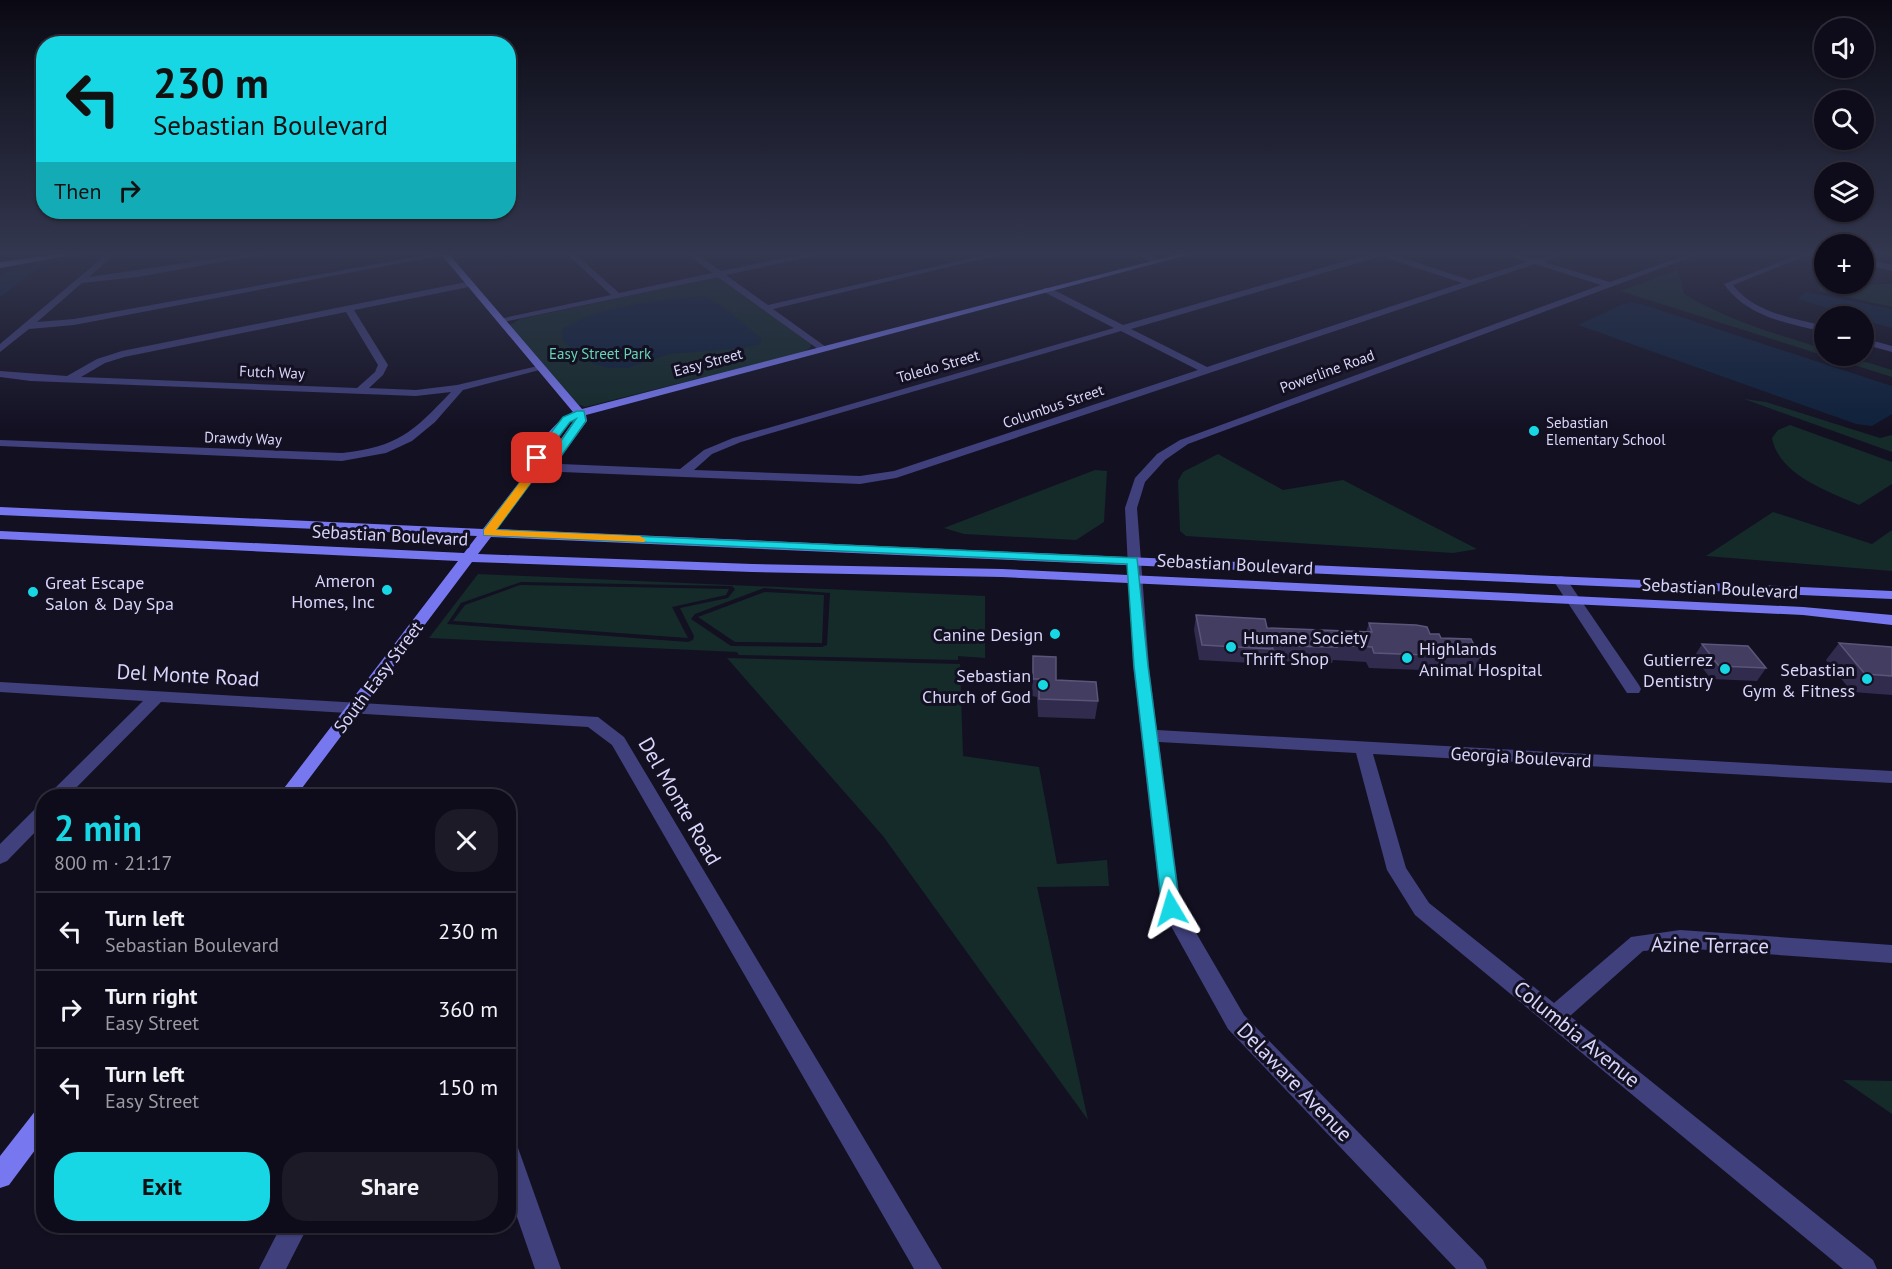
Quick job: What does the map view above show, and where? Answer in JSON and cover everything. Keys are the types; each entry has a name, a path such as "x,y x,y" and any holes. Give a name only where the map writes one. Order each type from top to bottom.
{"main road":[{"path":"468,558 537,467 553,459 581,421 580,413 495,312"},
{"name":"Easy Street","path":"580,413 965,312"},
{"name":"Sebastian Boulevard","path":"0,511 488,533 1133,570 1574,600 1803,611 1892,620"},
{"name":"Sebastian Boulevard","path":"0,535 468,558 895,572 1002,573 1133,570 1560,580 1892,595"},
{"name":"South Easy Street","path":"292,789 468,558"},
{"path":"0,1176 36,1129"}],"street":[{"path":"0,349 43,312"},
{"path":"27,326 74,322 126,312"},
{"path":"70,379 101,361 122,354 333,312"},
{"path":"351,312 383,365 379,373 361,390"},
{"path":"502,321 542,312"},
{"path":"773,312 822,349"},
{"path":"1089,312 1205,370"},
{"name":"Toledo Street","path":"684,472 708,452 737,440 1176,312"},
{"name":"Columbus Street","path":"537,467 860,480 896,474 1381,312"},
{"name":"Powerline Road","path":"1133,570 1131,508 1139,481 1161,457 1184,442 1536,312"},
{"path":"1770,312 1814,326"},
{"path":"1874,344 1892,350"},
{"name":"Futch Way","path":"0,374 70,379 416,393 456,388 542,368"},
{"name":"Drawdy Way","path":"0,443 342,457 370,454 399,446 415,437 458,391 456,388"},
{"name":"Delaware Avenue","path":"1133,570 1141,666 1171,908 1236,1022 1474,1269"},
{"path":"1560,580 1633,689"},
{"name":"Del Monte Road","path":"0,687 592,721 618,741 929,1269"},
{"path":"65,789 158,695"},
{"name":"Georgia Boulevard","path":"1150,736 1892,777"},
{"name":"Columbia Avenue","path":"1363,749 1397,870 1422,909 1864,1269"},
{"path":"0,856 36,819"},
{"name":"Azine Terrace","path":"1555,1016 1638,943 1680,939 1892,954"},
{"path":"516,1177 548,1269"},
{"path":"272,1269 291,1233"}],"green space":[{"name":"Easy Street Park","path":"552,312 768,312 811,344 810,348 804,352 585,407 578,404 510,325 520,319"},
{"path":"1687,312 1720,312 1814,346 1814,353"},
{"path":"1874,365 1892,370 1892,377 1857,366"},
{"path":"1744,399 1766,402 1880,438 1892,435 1892,452"},
{"path":"1790,425 1892,462 1892,484 1859,505 1806,480 1784,462 1776,451 1772,438 1778,430"},
{"path":"1218,454 1283,490 1343,480 1477,549 1453,553 1186,536 1180,531 1178,481 1183,472"},
{"path":"1095,470 1107,471 1104,522 1076,540 964,534 944,528"},
{"path":"1773,512 1872,544 1892,530 1892,571 1706,556"},
{"path":"478,574 985,596 985,658 958,656 958,660 739,655 737,652 429,638","holes":["521,582 732,586 735,589 728,598 680,608 694,636 693,640 688,642 447,624 461,603","764,588 830,593 827,645 822,647 731,646 691,619 695,614"]},
{"path":"520,585 729,589 726,595 672,607 688,638 453,621 465,605"},
{"path":"765,592 824,595 822,643 735,642 698,617"},
{"path":"727,658 960,664 963,756 1039,767 1057,864 1107,860 1109,886 1037,887 1088,1120 883,836"},
{"path":"1843,1080 1892,1081 1892,1114"}],"water":[{"path":"602,312 730,312 762,339 760,344 744,348 670,354 627,368 608,368 583,360 563,340 562,330"},
{"path":"1605,312 1666,312 1814,361 1814,366 1831,366 1892,386 1892,414 1872,426 1856,424 1578,325"},
{"path":"1874,312 1892,312 1892,328 1874,323"}],"building":[{"path":"1196,615 1265,619 1267,628 1372,632 1369,623 1416,625 1427,627 1430,634 1439,634 1441,638 1471,639 1480,657 1374,653 1372,647 1336,645 1337,647 1272,646 1273,649 1202,645"},
{"path":"1839,643 1892,647 1892,676 1865,674"},
{"path":"1702,644 1748,646 1766,668 1719,666"},
{"path":"1033,656 1056,657 1056,680 1096,682 1098,701 1039,699 1039,679 1033,679"}],"slow traffic":[{"path":"545,463 537,467 488,533 640,540"}],"place":[{"name":"Sebastian Elementary School","path":"1534,431"},
{"name":"Ameron Homes, Inc","path":"387,590"},
{"name":"Great Escape Salon & Day Spa","path":"33,592"},
{"name":"Canine Design","path":"1055,634"},
{"name":"Humane Society Thrift Shop","path":"1231,647"},
{"name":"Highlands Animal Hospital","path":"1407,658"},
{"name":"Gutierrez Dentistry","path":"1725,669"},
{"name":"Sebastian Gym & Fitness","path":"1867,679"},
{"name":"Sebastian Church of God","path":"1043,685"}],"route":[{"path":"537,458 566,419 580,413 581,421 553,459 537,467 488,533 1133,561 1141,666 1171,908"}]}
